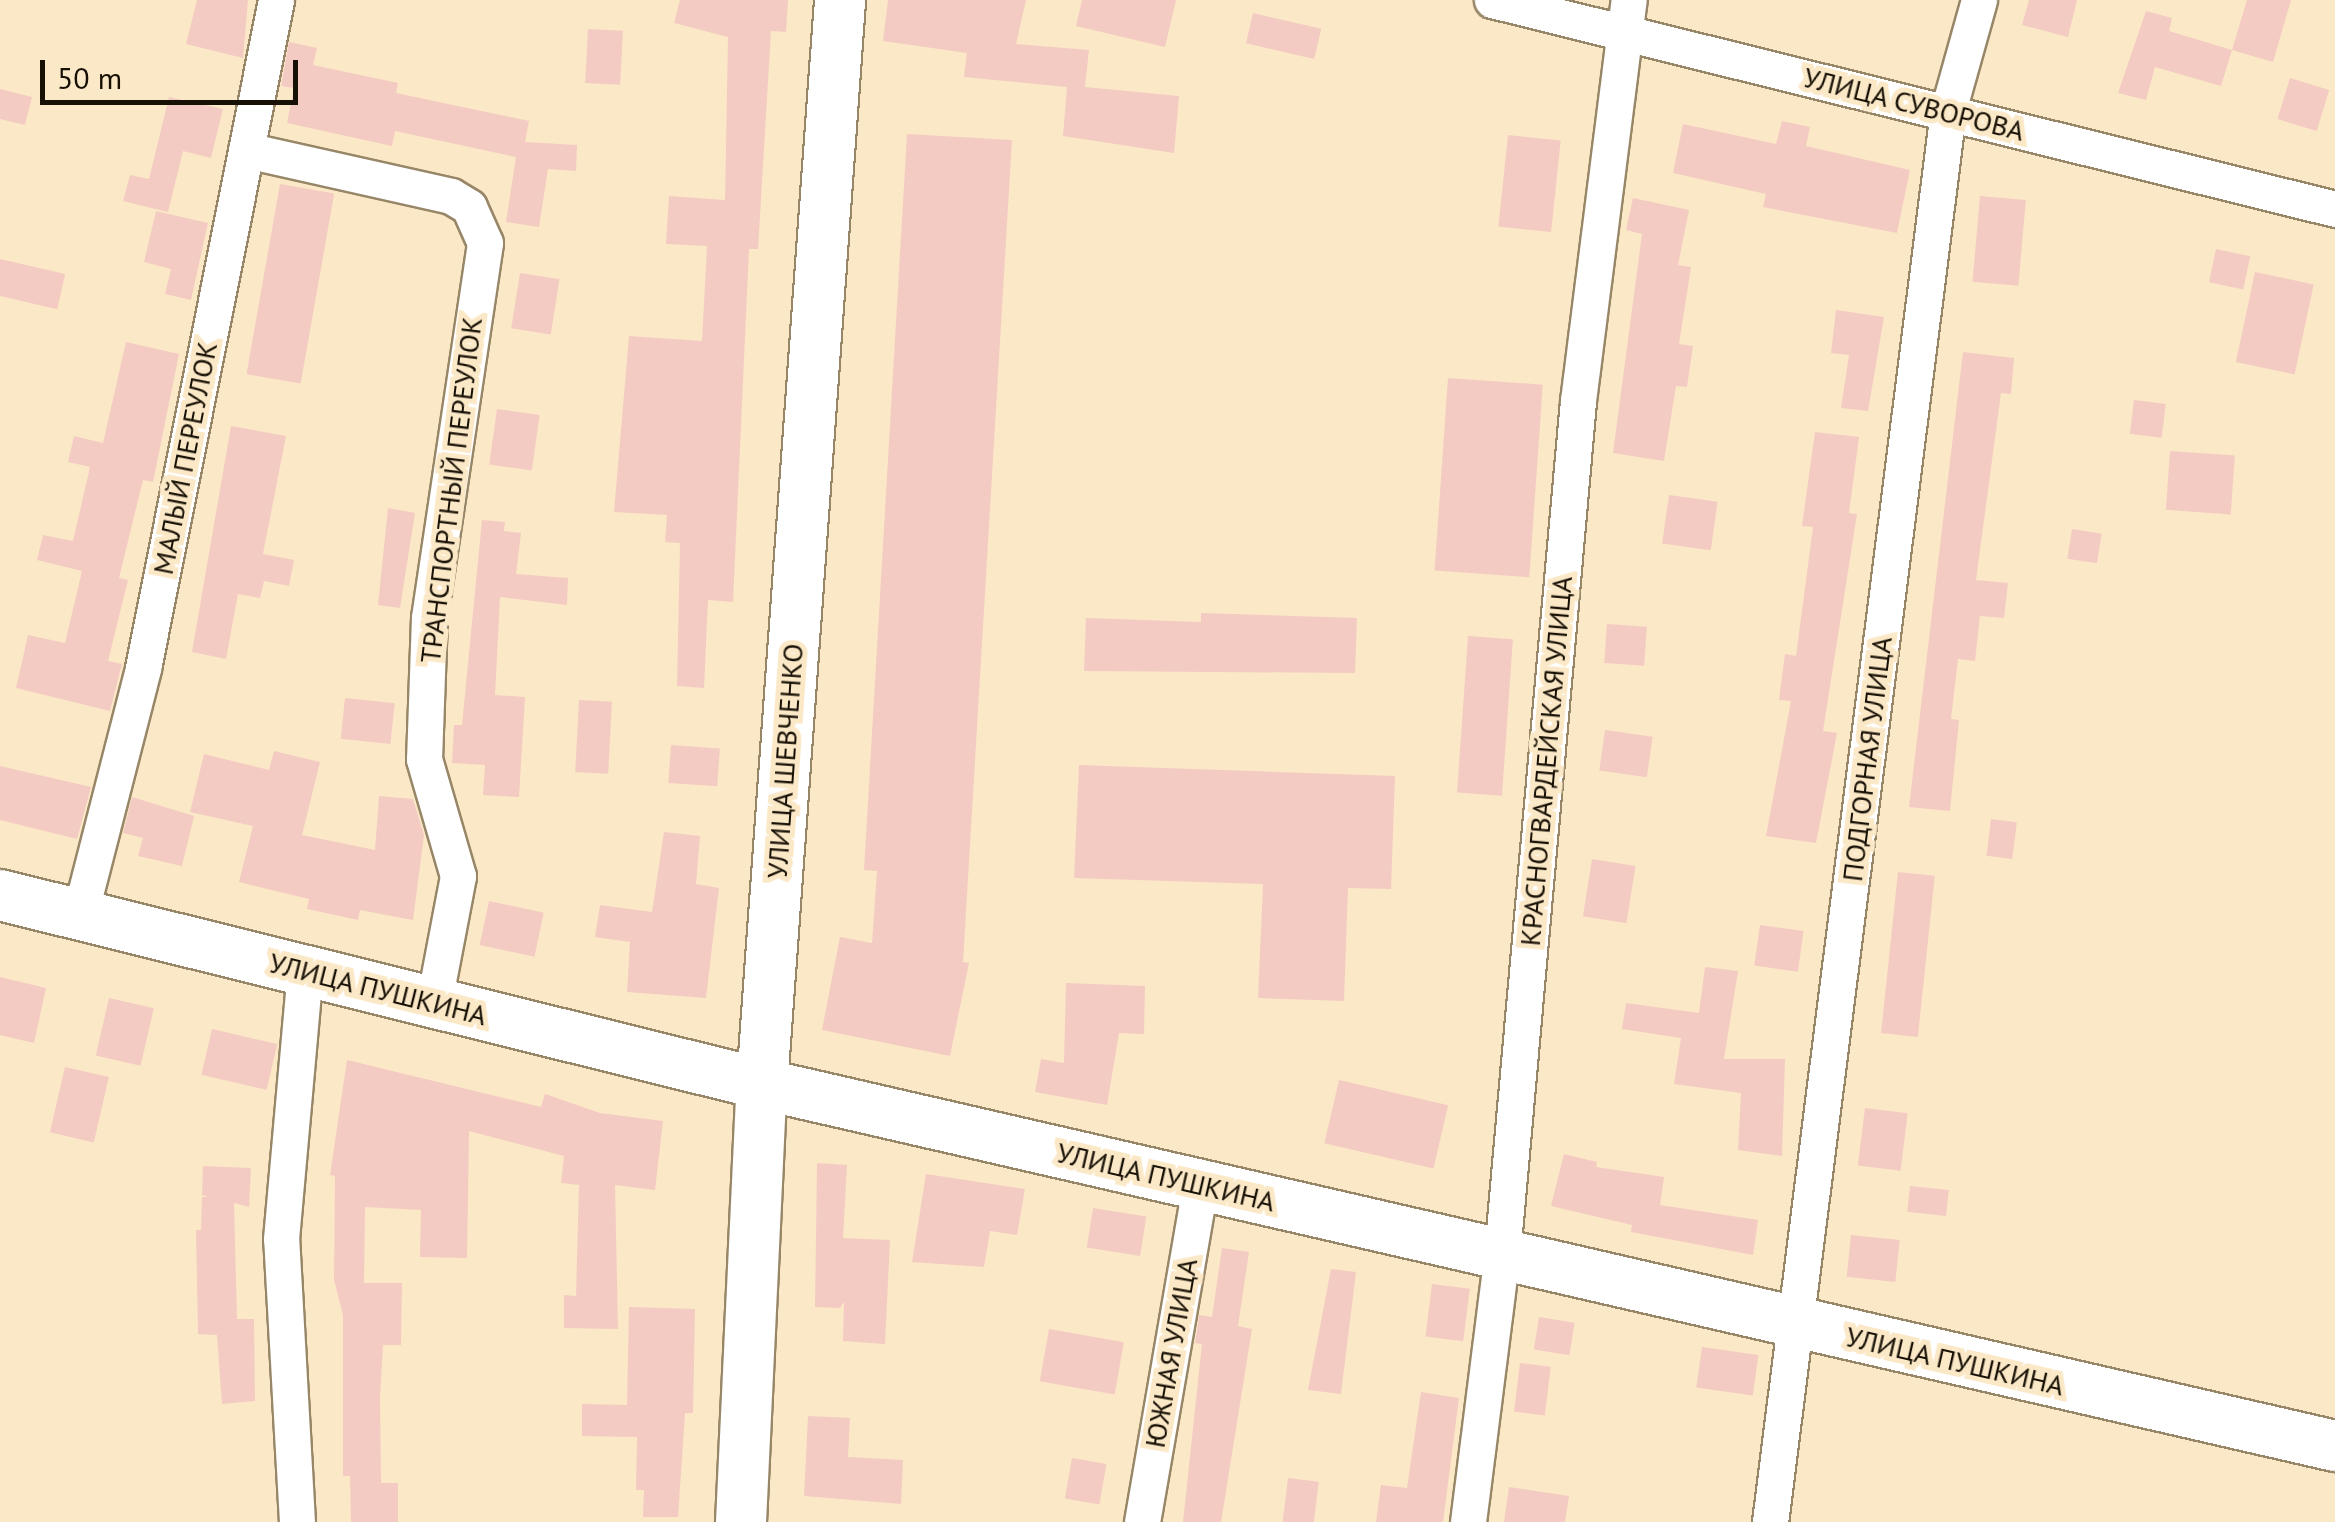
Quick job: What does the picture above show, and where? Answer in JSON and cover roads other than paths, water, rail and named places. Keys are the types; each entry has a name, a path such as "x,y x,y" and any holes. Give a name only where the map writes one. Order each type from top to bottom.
{"street":[{"name":"МАЛЫЙ ПЕРЕУЛОК","path":"80,914 143,668 276,0"},
{"name":"УЛИЦА ШЕВЧЕНКО","path":"741,1522 762,1084 840,0"},
{"name":"УЛИЦА СУВОРОВА","path":"1492,0 1624,16 1948,111 2334,206"},
{"name":"ПОДГОРНАЯ УЛИЦА","path":"1770,1522 1948,111 1979,0"},
{"name":"КРАСНОГВАРДЕЙСКАЯ УЛИЦА","path":"1468,1522 1502,1254 1578,401 1624,16"},
{"name":"ТРАНСПОРТНЫЙ ПЕРЕУЛОК","path":"246,150 451,196 469,207 485,243 430,617 424,759 458,876 434,1002"},
{"name":"УЛИЦА ПУШКИНА","path":"0,894 762,1084 1797,1326 2335,1446"},
{"path":"297,1522 282,1239 305,970"},
{"name":"ЮЖНАЯ УЛИЦА","path":"1142,1522 1200,1185"}]}
